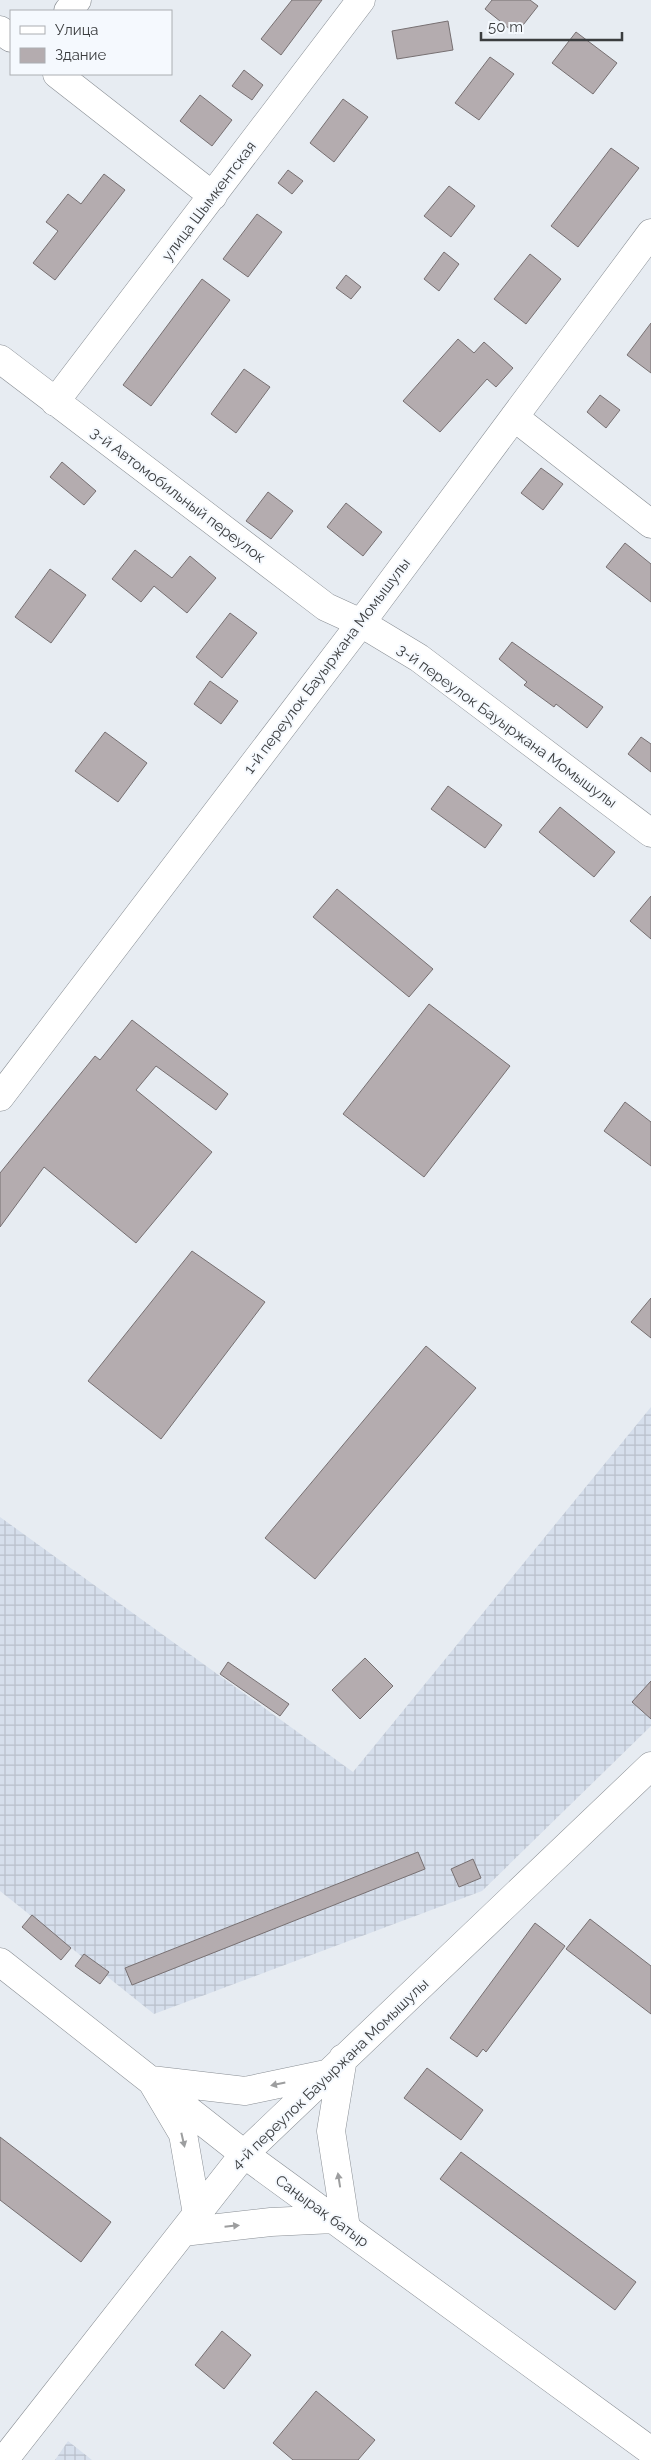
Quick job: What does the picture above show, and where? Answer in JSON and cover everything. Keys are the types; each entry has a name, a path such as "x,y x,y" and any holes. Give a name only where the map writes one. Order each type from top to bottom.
{"street":[{"path":"69,10 77,0"},
{"name":"улица Шымкентская","path":"56,402 361,0"},
{"path":"58,75 213,196"},
{"name":"1-й переулок Бауыржана Момышулы","path":"0,1097 361,623 651,233"},
{"name":"3-й Автомобильный переулок","path":"0,360 326,607 361,623"},
{"path":"514,418 651,524"},
{"name":"3-й переулок Бауыржана Момышулы","path":"361,623 419,658 651,833"},
{"name":"4-й переулок Бауыржана Момышулы","path":"4,2460 244,2154 334,2066 651,1766"},
{"name":"Саңырақ батыр","path":"0,1962 244,2154 651,2451"},
{"path":"334,2066 331,2131 340,2224 271,2222 190,2223 183,2134 150,2080 246,2091 334,2066"}],"shaded area":[{"path":"651,1407 651,1726 482,1891 154,2014 0,1891 0,1517 353,1772"},
{"path":"68,2441 92,2460 55,2460"}],"building":[{"path":"292,0 322,0 281,55 261,39"},
{"path":"492,0 530,0 538,6 516,34 485,9"},
{"path":"448,21 453,50 397,59 392,31"},
{"path":"576,32 617,63 593,94 552,63"},
{"path":"490,57 514,74 479,120 455,103"},
{"path":"244,70 263,85 252,100 232,86"},
{"path":"200,95 232,120 212,146 180,121"},
{"path":"343,99 368,117 334,162 310,143"},
{"path":"611,148 639,168 578,247 551,226"},
{"path":"288,170 303,181 292,194 278,183"},
{"path":"104,174 125,190 55,280 33,263 58,231 46,222 68,194 81,204"},
{"path":"449,186 475,206 451,237 424,216"},
{"path":"257,214 282,232 248,277 223,259"},
{"path":"444,252 459,264 439,291 424,279"},
{"path":"530,254 561,279 526,324 494,299"},
{"path":"346,275 361,287 351,299 336,288"},
{"path":"202,279 230,300 151,406 123,385"},
{"path":"651,323 651,373 627,355"},
{"path":"458,339 474,353 484,342 513,368 496,387 487,379 440,432 403,401"},
{"path":"244,369 270,387 236,433 211,414"},
{"path":"600,395 620,410 606,428 587,412"},
{"path":"62,462 96,491 84,505 50,477"},
{"path":"541,468 563,484 543,510 521,493"},
{"path":"268,492 293,511 271,539 246,521"},
{"path":"346,503 382,532 363,556 327,527"},
{"path":"625,543 651,564 651,602 606,567"},
{"path":"135,550 172,578 190,556 216,578 187,613 154,586 141,602 112,579"},
{"path":"50,569 86,595 51,643 15,617"},
{"path":"230,613 257,633 222,678 196,657"},
{"path":"512,642 603,707 587,728 556,704 554,707 524,685 527,682 499,659"},
{"path":"210,681 238,701 221,724 194,704"},
{"path":"105,732 147,763 118,802 75,771"},
{"path":"641,737 651,744 651,772 628,754"},
{"path":"448,786 502,825 485,848 431,809"},
{"path":"560,807 615,852 594,877 539,832"},
{"path":"337,889 433,969 409,997 313,917"},
{"path":"651,896 651,939 630,921"},
{"path":"429,1004 510,1066 424,1177 343,1114"},
{"path":"132,1020 228,1094 216,1110 156,1066 136,1090 212,1152 136,1243 44,1167 0,1227 0,1173 95,1056 100,1060"},
{"path":"625,1102 651,1122 651,1166 604,1131"},
{"path":"192,1251 265,1302 161,1439 88,1381"},
{"path":"651,1298 651,1338 631,1322"},
{"path":"426,1346 476,1388 315,1579 265,1538"},
{"path":"365,1658 393,1686 360,1719 332,1690"},
{"path":"228,1662 289,1704 280,1716 220,1674"},
{"path":"651,1681 651,1719 632,1702"},
{"path":"418,1852 425,1869 132,1985 125,1968"},
{"path":"473,1859 481,1878 459,1887 451,1869"},
{"path":"32,1915 71,1948 61,1960 22,1927"},
{"path":"590,1919 651,1966 651,2014 566,1949"},
{"path":"535,1923 565,1946 486,2052 483,2049 477,2057 450,2038"},
{"path":"84,1954 109,1972 100,1984 75,1966"},
{"path":"427,2068 483,2110 461,2140 404,2098"},
{"path":"0,2137 111,2222 81,2262 0,2200"},
{"path":"461,2152 636,2282 615,2310 440,2179"},
{"path":"222,2331 251,2355 224,2389 195,2365"},
{"path":"316,2391 375,2440 358,2460 293,2460 273,2443"}]}
